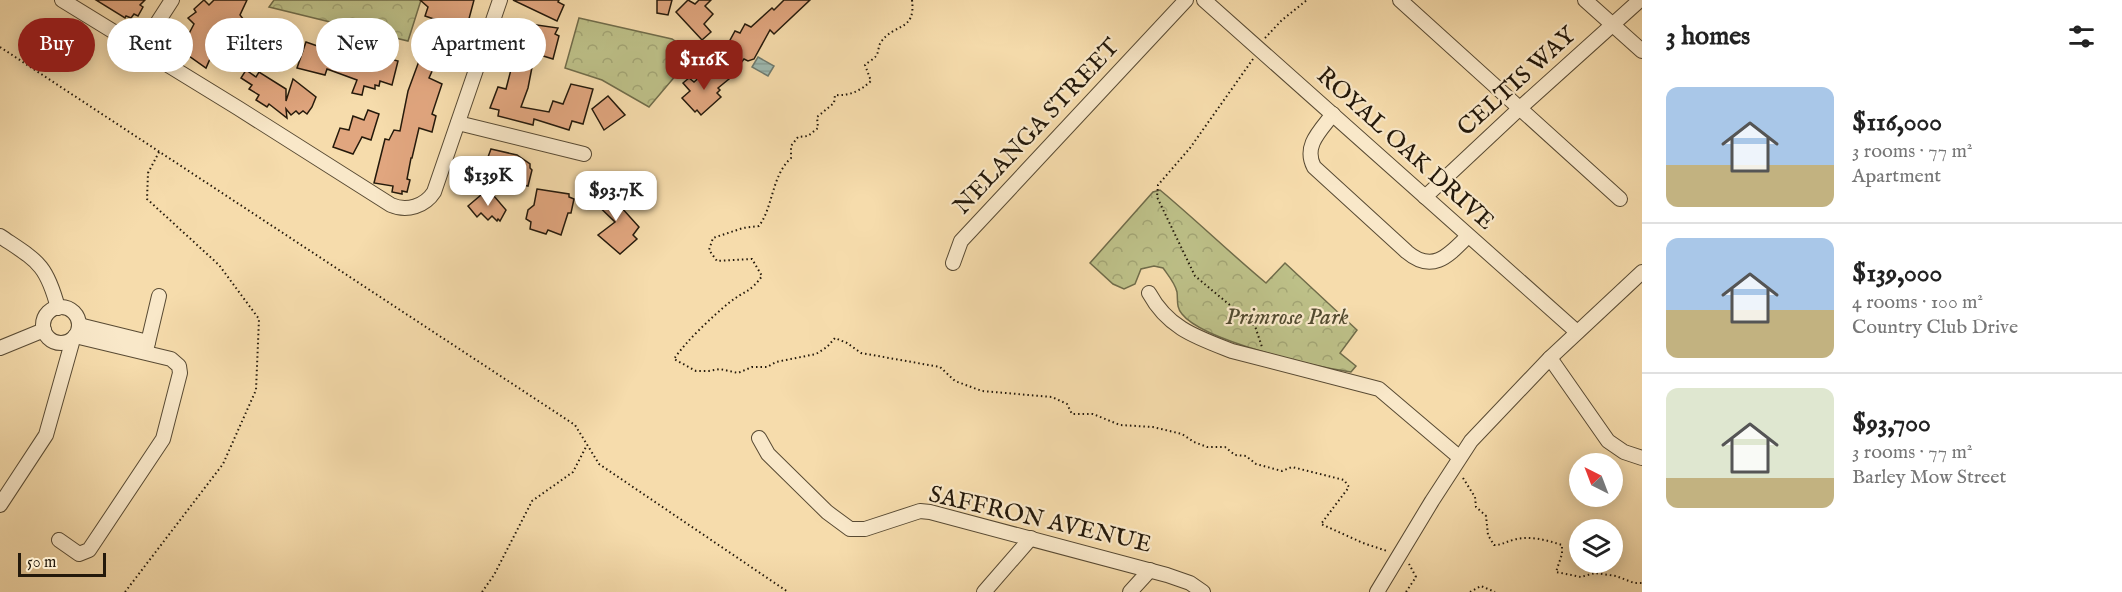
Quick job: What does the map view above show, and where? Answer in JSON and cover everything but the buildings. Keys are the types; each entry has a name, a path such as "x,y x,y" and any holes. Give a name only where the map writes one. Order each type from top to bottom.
{"street":[{"path":"62,0 107,27"},
{"path":"160,18 172,0"},
{"path":"179,72 394,206 404,208 418,205 428,199 436,187 500,0"},
{"name":"NELANGA STREET","path":"953,263 961,241 1186,0"},
{"name":"ROYAL OAK DRIVE","path":"1204,0 1577,332"},
{"path":"1400,0 1620,199"},
{"path":"1585,0 1642,38"},
{"path":"1599,0 1642,51"},
{"name":"CELTIS WAY","path":"1425,197 1640,0"},
{"path":"1333,114 1310,149 1314,168 1407,252 1420,261 1434,262 1445,257 1468,236"},
{"path":"458,123 584,154"},
{"path":"0,236 41,266 49,279 58,308"},
{"path":"1377,592 1458,460 1485,425 1550,357 1642,272"},
{"path":"1149,293 1161,313 1170,322 1215,345 1378,389 1458,460"},
{"path":"147,348 159,296"},
{"path":"0,505 46,435 72,340 77,316 73,311 58,308 47,315 44,330 52,340 72,340 147,348 171,359 180,369 179,380 163,439 89,550 79,554 59,540"},
{"path":"0,348 44,330"},
{"path":"1550,357 1608,441 1624,452 1642,458"},
{"name":"SAFFRON AVENUE","path":"759,438 768,454 828,512 850,529 865,529 922,511 1150,570 1185,581 1203,592"},
{"path":"984,592 1031,538"},
{"path":"1130,592 1150,570"}],"path":[{"path":"912,0 914,11 908,24 880,42 876,56 865,65 871,81 848,96 835,95 834,103 817,117 818,128 808,136 798,137 791,146 791,158 783,165 765,217 759,226 743,228 713,238 709,250 717,261 752,259 762,276 754,287 730,302 683,345 674,359 696,371 720,369 738,373 752,367 767,367 777,362 816,354 835,338 847,343 861,354 940,367 955,381 975,389 1052,397 1066,404 1072,414 1093,414 1120,425 1153,427 1182,434 1208,447 1225,447 1234,455 1246,456 1256,464 1282,471 1292,467 1344,480 1349,487 1321,524 1399,555 1416,577 1406,592"},
{"path":"1262,346 1255,326 1195,276 1158,197 1158,185 1190,148 1251,63 1266,36 1307,0"},
{"path":"0,47 576,425 599,464 788,592"},
{"path":"125,592 223,464 256,390 260,319 219,265 147,199 148,173 159,152"},
{"path":"482,592 494,574 532,501 573,472 588,445"},
{"path":"1458,460 1458,470 1475,497 1476,507 1486,516 1488,535 1494,545 1526,538 1546,540 1562,545 1562,554 1556,572 1581,578 1595,573 1642,583"},
{"path":"1470,592 1481,586 1495,592"}],"green space":[{"path":"274,0 421,0 415,18 411,18 408,41 399,39 399,18 316,18 269,7"},
{"path":"579,18 672,39 694,54 649,107 602,80 565,68"},
{"name":"Primrose Park","path":"1160,190 1266,283 1285,263 1357,330 1340,353 1356,366 1351,372 1313,365 1261,351 1212,334 1182,314 1178,306 1176,289 1163,268 1154,266 1141,269 1135,284 1124,289 1113,284 1090,263 1153,192"}],"water":[{"path":"758,57 774,66 768,76 752,67"}]}
